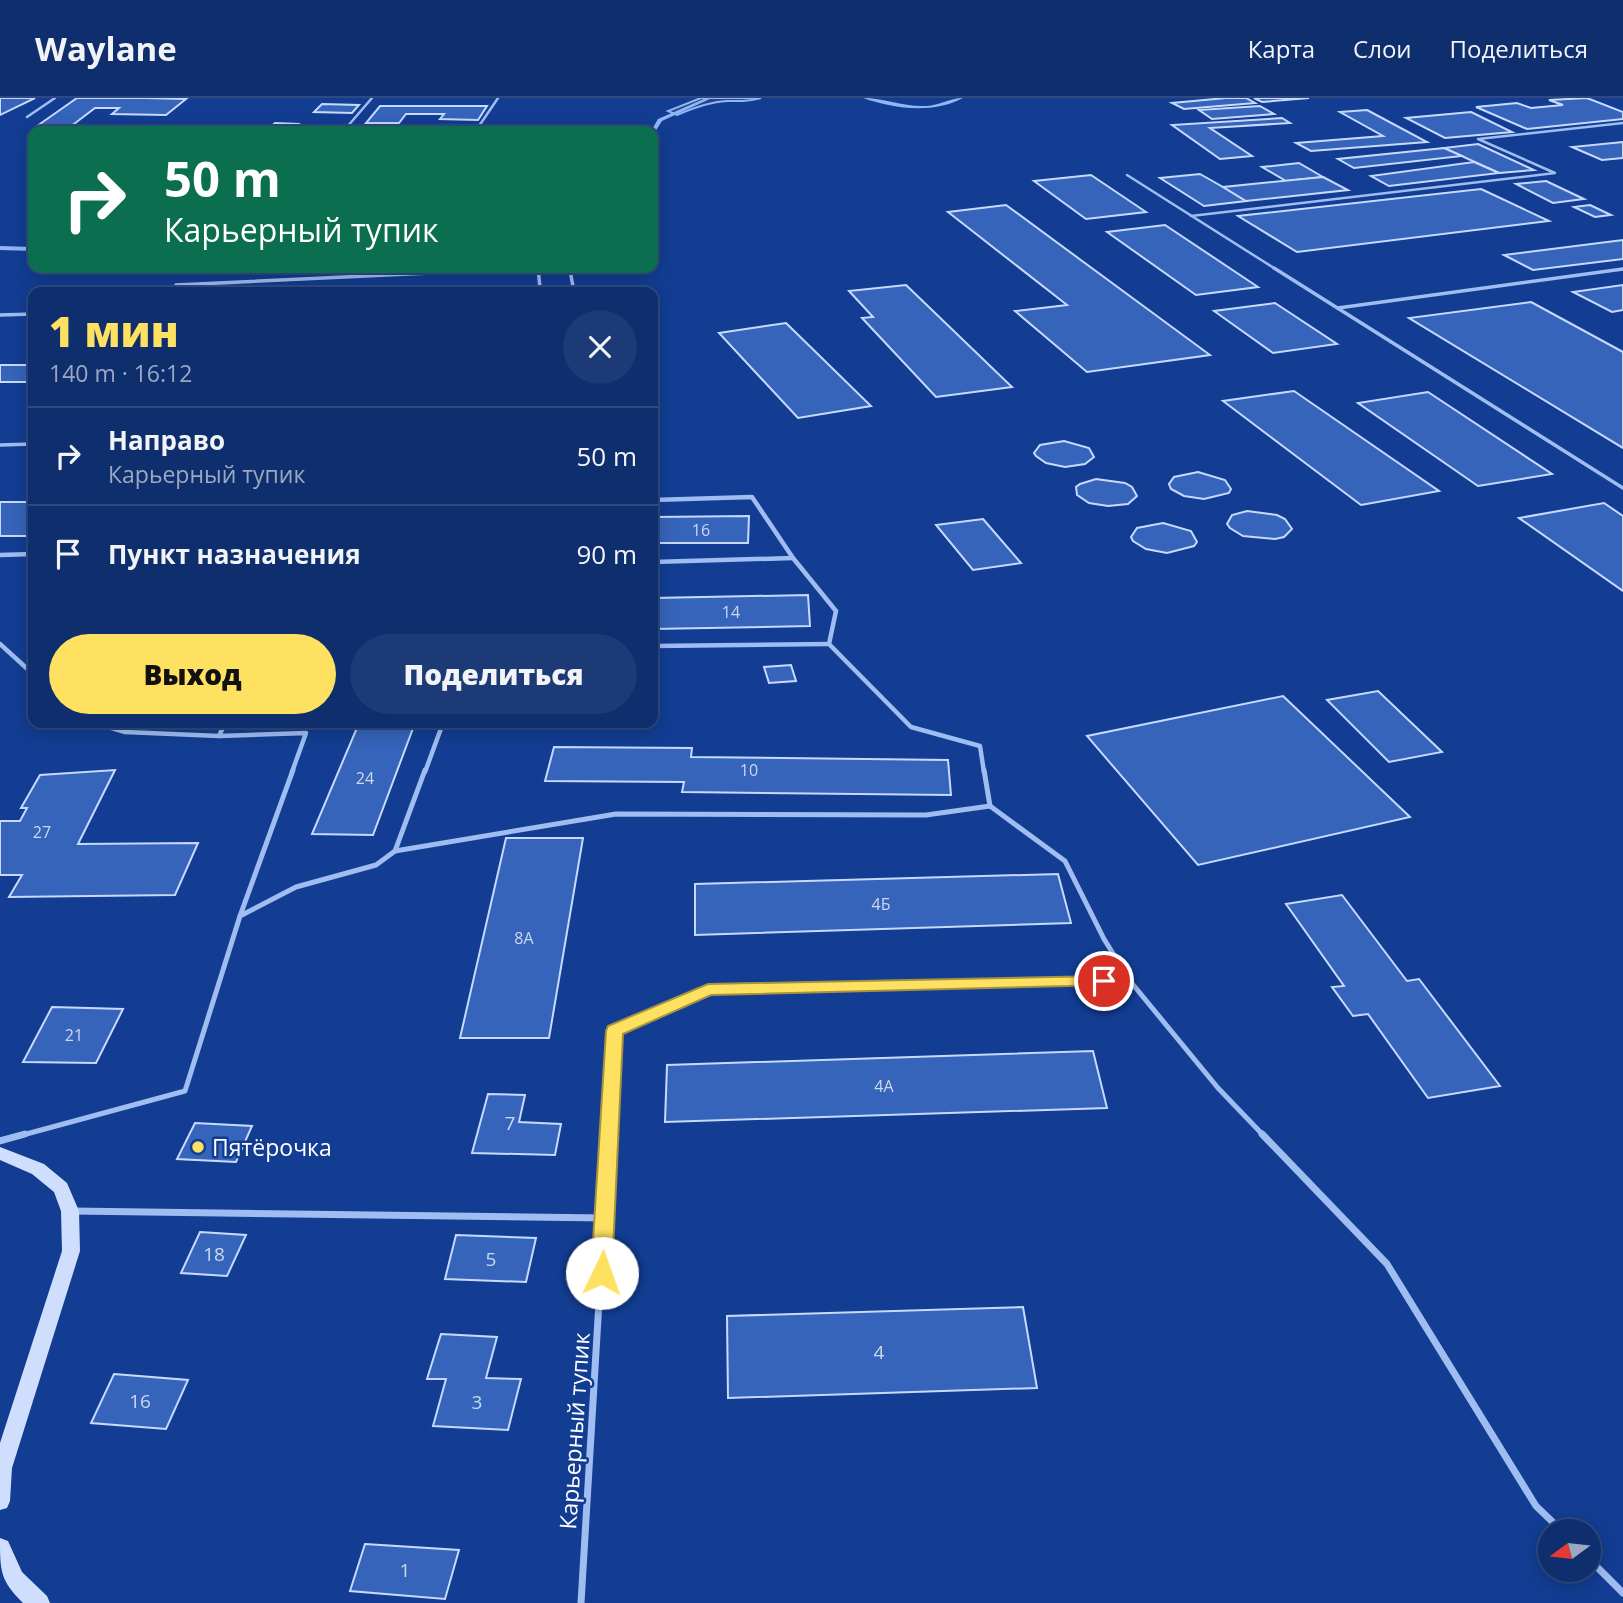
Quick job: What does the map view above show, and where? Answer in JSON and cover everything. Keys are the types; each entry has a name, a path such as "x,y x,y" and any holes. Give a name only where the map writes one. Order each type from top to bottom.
{"main road":[{"path":"0,1153 38,1169 61,1188 70,1211 71,1251 2,1468 0,1501"},
{"path":"0,1548 5,1567 23,1591 39,1603"}],"lane":[{"path":"27,117 55,98"},
{"path":"348,126 372,98"},
{"path":"479,126 498,98"},
{"path":"1191,216 1555,173 1478,139 1623,123"},
{"path":"1127,176 1623,488"},
{"path":"1337,308 1623,269"},
{"path":"175,287 432,273"},
{"path":"0,315 28,314"},
{"path":"0,445 28,444"},
{"path":"1613,482 1623,480"},
{"path":"658,500 752,497 793,558 836,611 830,644"},
{"path":"0,555 28,554"},
{"path":"658,562 793,558"},
{"path":"0,644 28,669"},
{"path":"658,646 830,644 911,727 980,746 989,806"},
{"path":"0,1141 185,1091 240,916 306,733 219,736 125,732 112,728"},
{"path":"219,736 223,728"},
{"path":"394,851 441,728"},
{"path":"240,916 296,887 376,865 394,851 616,814 926,815 989,806 1065,861 1104,939 1130,981 1218,1088 1387,1264 1536,1506 1550,1519"},
{"name":"Карьерный тупик","path":"581,1603 615,1031 708,989 1130,981"},
{"path":"70,1211 605,1217"},
{"path":"1601,1571 1623,1593"}],"water":[{"path":"701,98 761,98 714,103 677,115 668,111"}],"building":[{"path":"0,98 35,98 0,115"},
{"path":"77,98 186,99 166,115 112,114 119,108 95,108 71,126 37,126"},
{"path":"1246,98 1255,103 1184,109 1172,103"},
{"path":"1254,98 1309,98 1262,102"},
{"path":"1587,98 1623,112 1623,119 1527,129 1476,107 1517,103 1531,108 1563,105 1549,100"},
{"path":"322,104 359,105 352,113 314,112"},
{"path":"380,106 487,106 478,120 440,119 444,114 406,114 399,123 366,123"},
{"path":"1260,106 1274,114 1212,119 1199,110"},
{"path":"1367,110 1427,142 1311,151 1296,143 1383,136 1340,112"},
{"path":"1471,112 1512,132 1445,138 1406,118"},
{"path":"1282,118 1290,123 1210,128 1252,156 1220,159 1172,125"},
{"path":"275,123 298,124 295,126 272,126"},
{"path":"1623,142 1623,158 1602,160 1572,147"},
{"path":"1478,144 1534,170 1499,173 1444,148"},
{"path":"1444,148 1462,156 1354,168 1338,159"},
{"path":"1474,162 1499,173 1389,186 1371,176"},
{"path":"1299,163 1323,177 1286,181 1262,167"},
{"path":"1200,174 1246,201 1204,206 1160,178"},
{"path":"1091,175 1146,212 1086,219 1034,181"},
{"path":"1323,177 1348,190 1246,201 1223,187"},
{"path":"1546,181 1584,199 1553,203 1516,184"},
{"path":"1481,189 1549,221 1297,252 1238,216"},
{"path":"1006,205 1210,355 1087,372 1015,311 1067,305 948,212"},
{"path":"1590,205 1611,215 1595,217 1574,207"},
{"path":"1165,225 1258,287 1196,295 1107,232"},
{"path":"1623,240 1623,259 1533,270 1504,255"},
{"path":"906,285 1012,387 936,397 862,318 873,317 849,291"},
{"path":"1623,285 1623,310 1612,312 1573,292"},
{"path":"1531,302 1623,352 1623,448 1409,318"},
{"path":"1275,303 1337,344 1273,353 1214,311"},
{"path":"786,323 871,406 798,418 719,333"},
{"path":"0,365 28,365 28,382 0,382"},
{"path":"1294,391 1439,491 1361,505 1223,401"},
{"path":"1428,392 1552,474 1478,486 1358,403"},
{"path":"1064,441 1089,448 1094,457 1085,464 1065,467 1046,463 1034,453 1040,445"},
{"path":"1198,472 1225,480 1231,489 1229,493 1204,499 1184,496 1171,489 1169,484 1174,477"},
{"path":"1096,479 1125,483 1132,487 1137,496 1128,504 1108,506 1089,503 1077,495 1076,487"},
{"path":"0,502 28,502 28,536 0,536"},
{"path":"1604,503 1623,516 1623,591 1519,518"},
{"path":"1247,511 1277,515 1285,519 1292,529 1284,537 1275,539 1243,536 1227,524 1232,515"},
{"path":"749,516 748,543 658,543 658,517"},
{"path":"983,519 1021,563 973,570 936,525"},
{"path":"1163,523 1191,531 1197,542 1194,546 1167,553 1146,549 1133,541 1131,537 1137,528"},
{"path":"808,595 810,626 658,629 658,598"},
{"path":"791,665 796,681 769,683 764,667"},
{"path":"1378,691 1442,752 1389,762 1327,700"},
{"path":"1283,696 1410,817 1198,865 1087,736"},
{"path":"357,728 413,728 373,835 312,834"},
{"path":"554,747 692,748 691,757 948,760 951,795 682,792 684,782 545,781"},
{"path":"115,770 78,844 198,843 175,895 9,897 22,875 0,875 0,821 20,821 27,808 21,808 40,775"},
{"path":"506,838 583,838 549,1038 460,1038"},
{"path":"1058,874 1071,923 695,935 695,884"},
{"path":"1342,895 1407,981 1419,979 1500,1086 1428,1098 1368,1014 1353,1016 1332,987 1344,986 1286,904"},
{"path":"52,1007 123,1009 96,1063 23,1062"},
{"path":"1093,1051 1107,1108 665,1122 667,1065"},
{"path":"488,1094 525,1095 519,1122 561,1124 555,1155 472,1153"},
{"path":"195,1123 252,1126 236,1162 177,1159"},
{"path":"200,1232 246,1235 227,1276 181,1273"},
{"path":"456,1235 536,1238 526,1282 445,1279"},
{"path":"1023,1307 1037,1388 728,1398 727,1316"},
{"path":"441,1334 497,1337 486,1378 521,1379 508,1430 433,1426 446,1379 427,1379"},
{"path":"114,1374 188,1380 166,1429 91,1423"},
{"path":"365,1544 459,1550 445,1599 350,1591"}],"waterway":[{"path":"656,126 660,120 710,98"},
{"path":"865,98 914,107 936,106 961,98"},
{"path":"0,248 28,249"}],"place":[{"name":"Пятёрочка","path":"198,1147"}],"route":[{"path":"602,1273 615,1031 708,989 1104,981"}]}
